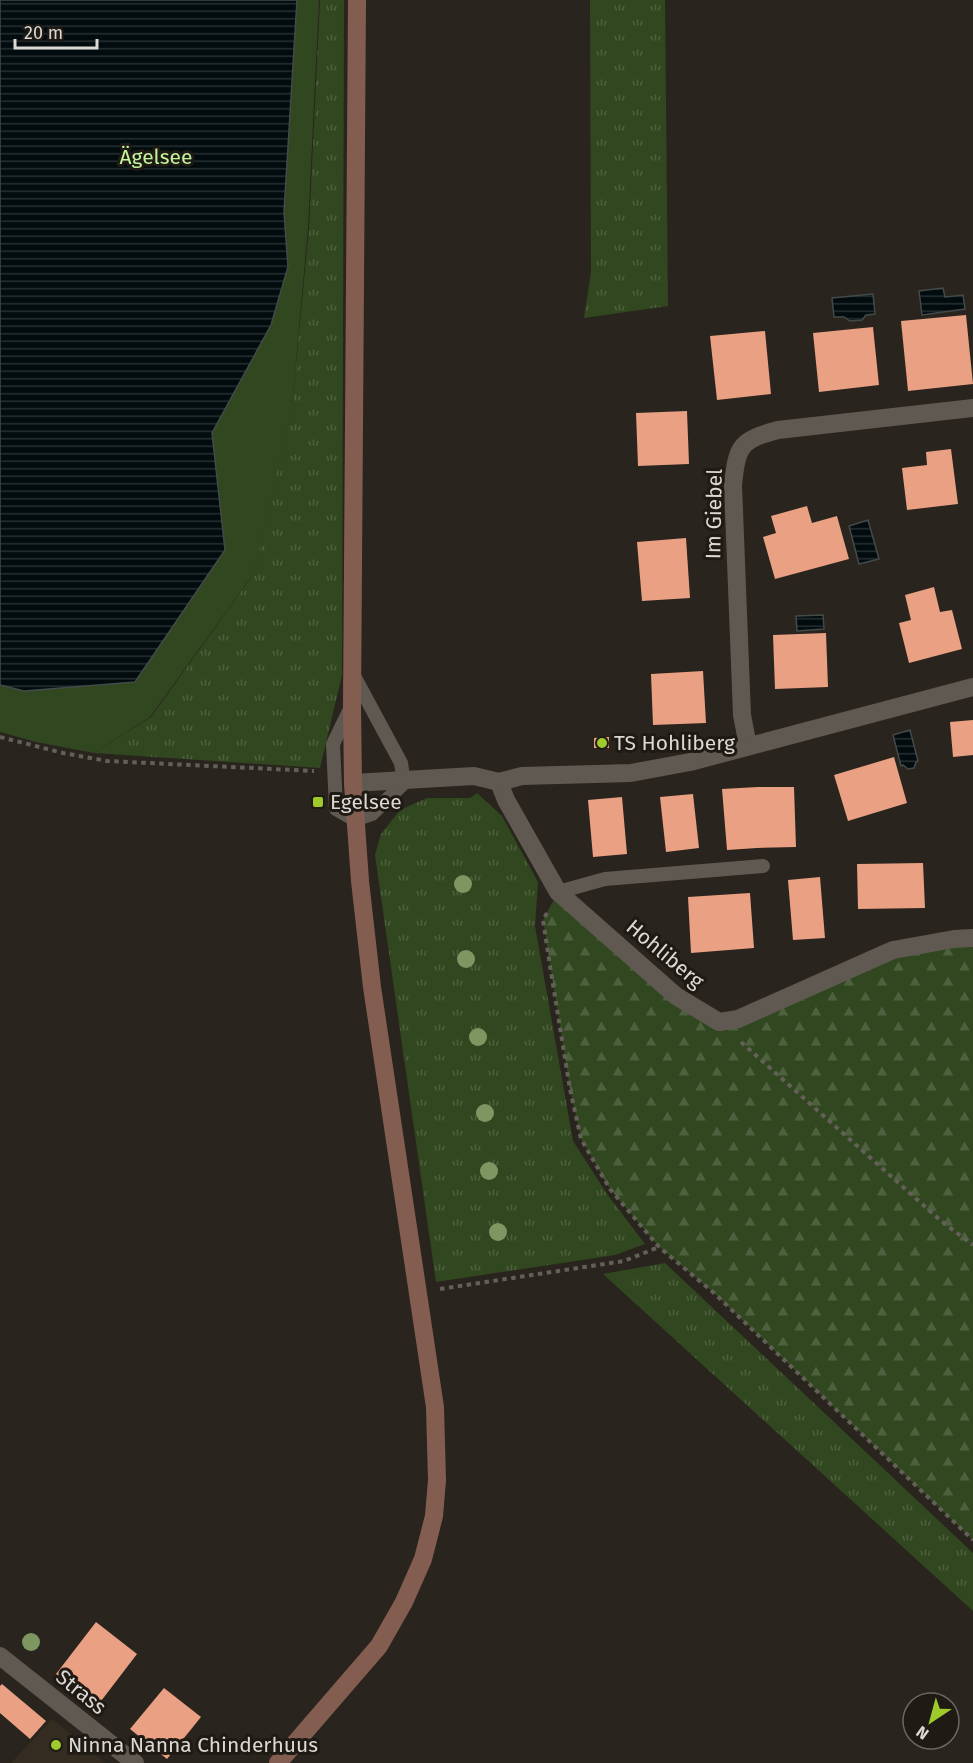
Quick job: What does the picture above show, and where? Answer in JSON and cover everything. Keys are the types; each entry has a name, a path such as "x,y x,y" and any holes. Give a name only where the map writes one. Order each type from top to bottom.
{"street":[{"path":"278,1763 380,1646 404,1602 423,1559 434,1516 437,1480 435,1407 372,987 360,881 353,783 357,0"},
{"name":"Im Giebel","path":"748,747 742,715 733,485 735,464 741,447 755,436 778,430 973,408"},
{"path":"353,783 474,776 499,782 522,776 631,773 690,762 973,687"},
{"name":"Hohliberg","path":"499,782 506,800 558,892 676,996 718,1022"},
{"path":"718,1022 738,1018 893,950 954,939 973,938"},
{"name":"Strass","path":"0,1656 135,1763"}],"lane":[{"path":"352,672 401,763 404,779 404,783 372,814 356,820 336,808 333,744 352,705"},
{"path":"558,892 605,879 763,866"}],"path":[{"path":"0,737 63,753 107,761 314,771 335,778"},
{"path":"558,892 543,920 570,1089 581,1139 610,1189 659,1247 714,1293 973,1540"},
{"path":"718,1022 941,1221 973,1245"},
{"path":"418,1292 624,1261 659,1247"}],"shaded area":[{"name":"Ägelsee","path":"0,0 297,0 284,212 288,267 271,325 212,433 225,550 135,682 24,691 0,685"},
{"path":"943,288 945,297 963,295 965,309 922,315 919,291"},
{"path":"873,294 875,314 866,315 862,320 850,321 844,317 834,317 832,298"},
{"path":"868,520 879,559 859,564 849,526"},
{"path":"823,615 824,629 797,631 796,616"},
{"path":"910,730 918,761 914,768 908,769 901,766 893,735"},
{"name":"Ninna Nanna Chinderhuus","path":"52,1719 61,1726 105,1763 11,1763"}],"green space":[{"name":"Ägelsee","path":"0,0 319,0 308,228 292,407 254,573 150,717 94,753 36,742 0,732"},
{"path":"320,0 344,0 342,675 320,768 94,753 151,717 252,576 292,406 309,228"},
{"path":"590,0 665,0 668,306 584,318 591,272"},
{"path":"477,793 502,816 538,882 535,926 573,1141 607,1194 645,1244 615,1255 436,1282 375,855 381,834 400,810 427,798 470,798"},
{"path":"558,892 719,1022 893,950 973,938 973,1540 714,1293 659,1247 610,1189 581,1139 570,1089 543,920"},
{"path":"665,1263 973,1553 973,1611 603,1274"}],"building":[{"path":"966,315 973,384 908,391 901,321"},
{"path":"873,327 879,385 819,392 813,333"},
{"path":"765,331 771,394 717,400 710,336"},
{"path":"687,411 689,464 638,466 636,413"},
{"path":"951,449 958,504 907,510 902,468 927,465 926,452"},
{"path":"807,506 812,523 837,516 849,559 775,579 763,537 776,533 771,516"},
{"path":"686,538 690,598 642,601 637,542"},
{"path":"934,587 940,612 952,610 962,649 909,663 899,623 911,620 905,595"},
{"path":"826,633 828,687 775,689 773,635"},
{"path":"703,671 706,723 653,725 651,674"},
{"path":"973,720 973,755 953,757 950,722"},
{"name":"TS Hohliberg","path":"609,737 609,748 594,748 594,738"},
{"path":"894,757 907,803 848,821 834,775"},
{"path":"794,787 796,847 727,850 722,789"},
{"path":"693,794 699,848 666,852 660,797"},
{"path":"622,797 627,854 593,857 588,800"},
{"path":"923,863 925,908 858,909 857,864"},
{"path":"820,877 825,938 793,940 788,880"},
{"path":"750,893 754,948 691,953 688,897"},
{"path":"96,1622 137,1654 98,1705 56,1674"},
{"path":"2,1684 46,1721 30,1739 0,1713 0,1686"},
{"path":"164,1688 201,1717 167,1759 130,1729"}],"place":[{"name":"TS Hohliberg","path":"602,743"},
{"name":"Egelsee","path":"318,802"},
{"name":"Ninna Nanna Chinderhuus","path":"56,1745"}]}
